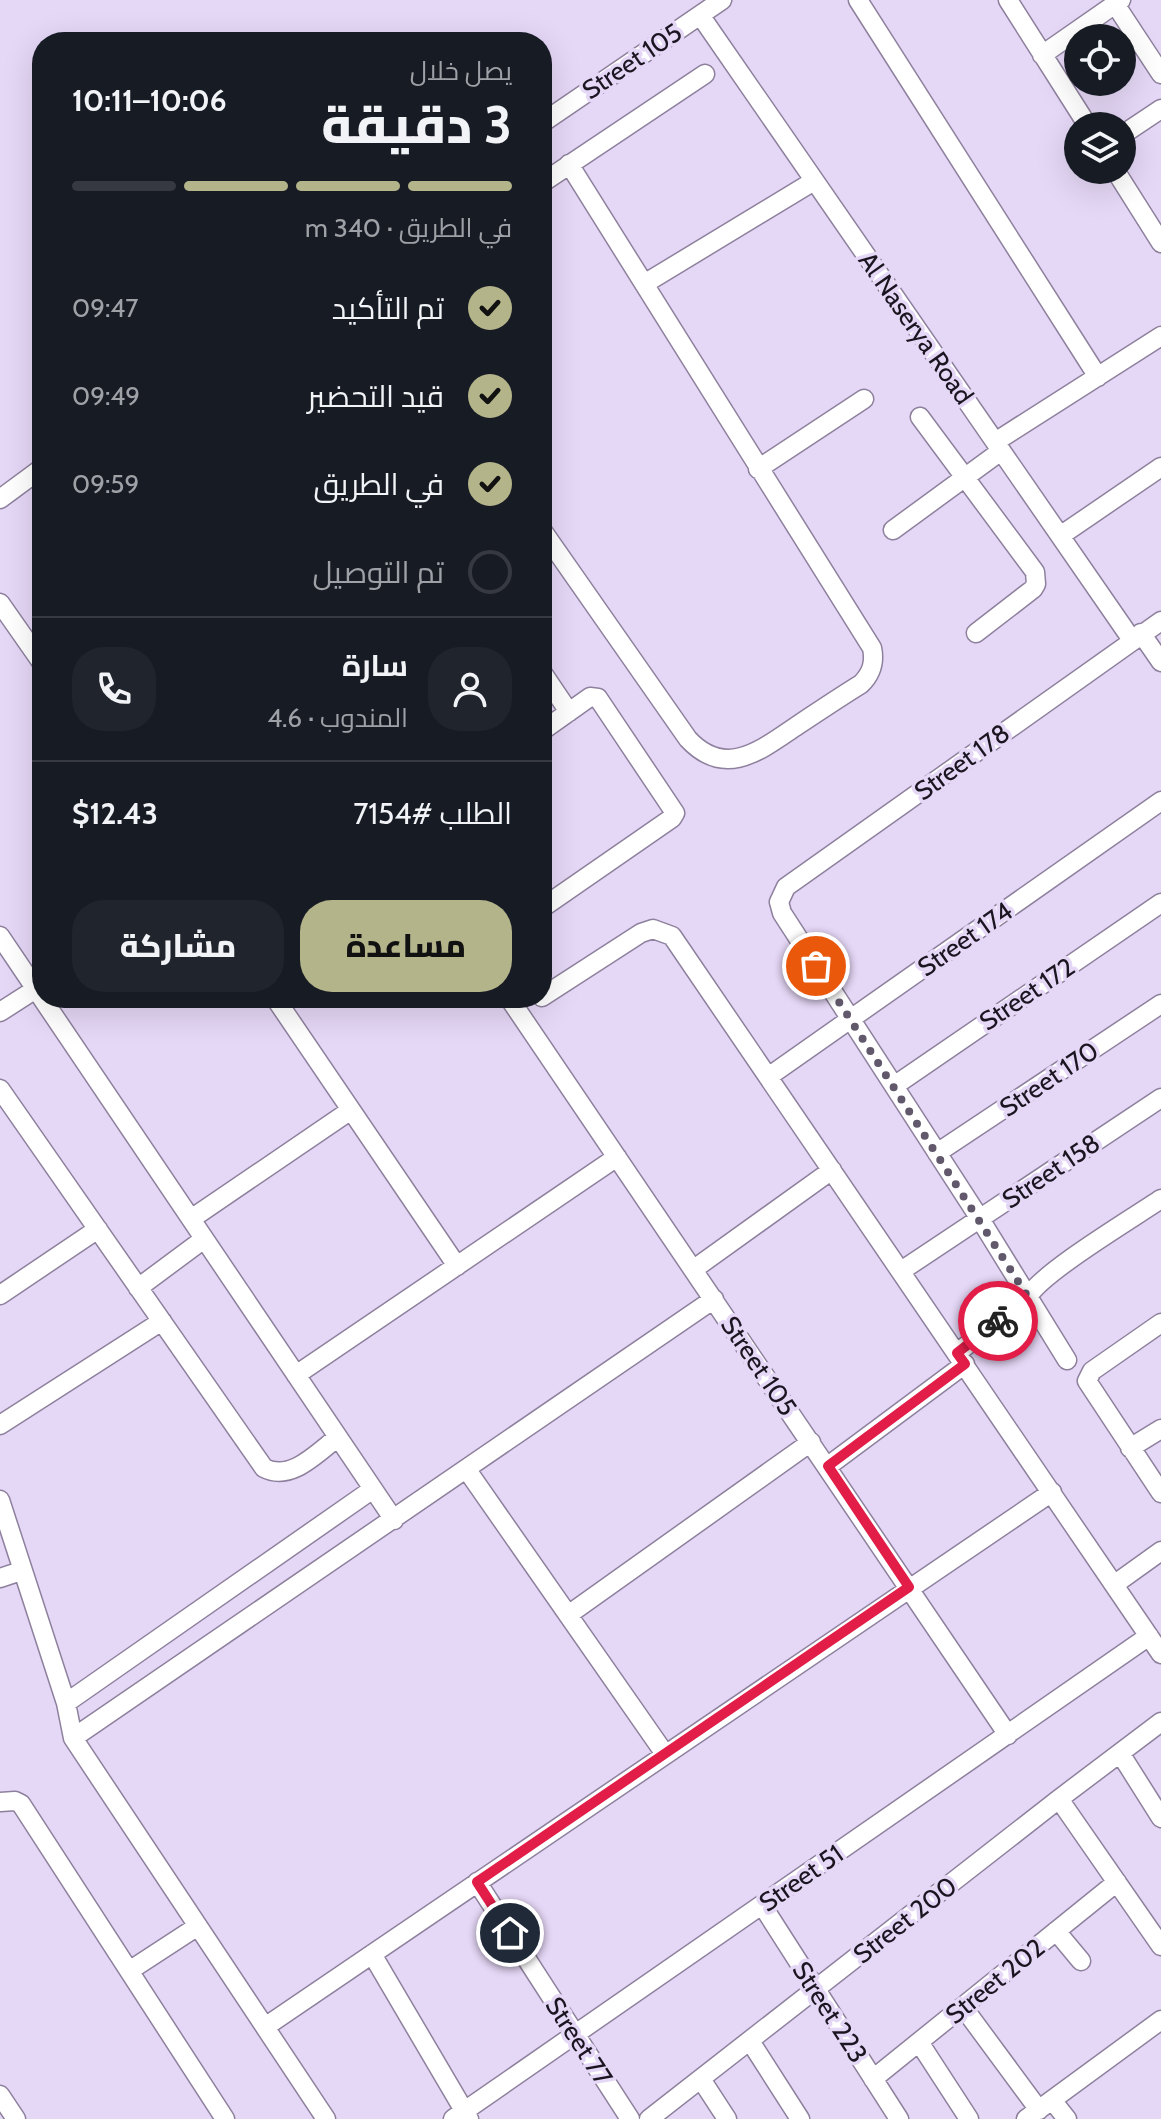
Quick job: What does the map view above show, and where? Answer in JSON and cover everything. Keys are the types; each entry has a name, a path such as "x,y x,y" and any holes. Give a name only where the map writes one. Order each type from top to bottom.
{"street":[{"name":"Street 105","path":"552,116 722,0"},
{"path":"858,0 1098,377"},
{"path":"1008,0 1079,112"},
{"path":"1042,55 1118,2 1161,74"},
{"name":"Al Naserya Road","path":"700,15 1060,536 1136,637 1161,662"},
{"path":"552,174 705,74"},
{"path":"1136,126 1161,109"},
{"path":"552,544 688,739 710,755 743,758 764,748 861,684 871,672 872,648 569,164"},
{"path":"644,284 814,181"},
{"path":"1124,184 1160,238"},
{"path":"893,530 965,477 998,446 1161,336"},
{"path":"758,469 864,399"},
{"path":"920,417 1032,566 1037,578 1029,594 976,633"},
{"path":"1060,536 1161,467"},
{"path":"0,499 32,475"},
{"path":"0,603 32,649"},
{"name":"Street 178","path":"850,1019 782,913 779,902 786,887 1161,621"},
{"path":"552,687 569,712"},
{"path":"552,724 590,697 598,698 675,813 552,901"},
{"name":"Street 174","path":"768,1077 1161,801"},
{"name":"Street 172","path":"894,1086 1161,903"},
{"path":"552,991 641,933 653,929 672,936 1161,1654"},
{"path":"0,936 32,978"},
{"path":"0,1012 32,991"},
{"name":"Street 170","path":"937,1153 1161,1004"},
{"path":"53,1008 394,1520"},
{"path":"282,1008 457,1266"},
{"name":"Street 105","path":"516,1008 1008,1735"},
{"path":"850,1019 1067,1360"},
{"path":"0,1089 264,1468 274,1473 287,1473 338,1437"},
{"name":"Street 158","path":"901,1271 1161,1098"},
{"path":"191,1219 351,1110"},
{"path":"0,1124 16,1112"},
{"path":"296,1375 617,1157"},
{"path":"694,1269 832,1170"},
{"path":"828,1466 961,1358 1053,1272 1161,1199"},
{"path":"0,1295 98,1229"},
{"path":"138,1288 204,1239"},
{"path":"73,1738 714,1299"},
{"path":"0,1425 162,1321"},
{"path":"1161,1323 1092,1371 1088,1377 1089,1385 1161,1493"},
{"path":"1130,1448 1161,1429"},
{"path":"568,1615 811,1442"},
{"path":"467,1470 665,1754"},
{"path":"66,1703 373,1489"},
{"path":"265,2027 1052,1492"},
{"path":"0,1500 66,1703 73,1738 326,2119"},
{"path":"1115,1584 1161,1551"},
{"path":"0,1578 21,1571"},
{"name":"Street 51","path":"462,2116 1149,1636"},
{"name":"Street 200","path":"649,2119 1161,1722"},
{"path":"1120,1753 1161,1818"},
{"path":"1059,1799 1161,1946"},
{"path":"0,1802 15,1801 21,1804 225,2119"},
{"name":"Street 77","path":"477,1882 630,2119"},
{"name":"Street 202","path":"873,2079 1117,1882"},
{"name":"Street 223","path":"762,1905 899,2119"},
{"path":"129,1971 198,1926"},
{"path":"1056,1931 1081,1961"},
{"path":"372,1954 462,2116"},
{"path":"963,2007 1039,2109 1067,2119"},
{"path":"1039,2109 1158,2029"},
{"path":"750,2041 800,2119"},
{"path":"919,2042 969,2119"},
{"path":"701,2079 727,2119"},
{"path":"0,2095 16,2119"}],"way so far":[{"path":"816,966 1028,1297 998,1321"}],"route":[{"path":"510,1933 477,1882 909,1587 828,1466 965,1364 957,1353 998,1321"}]}
